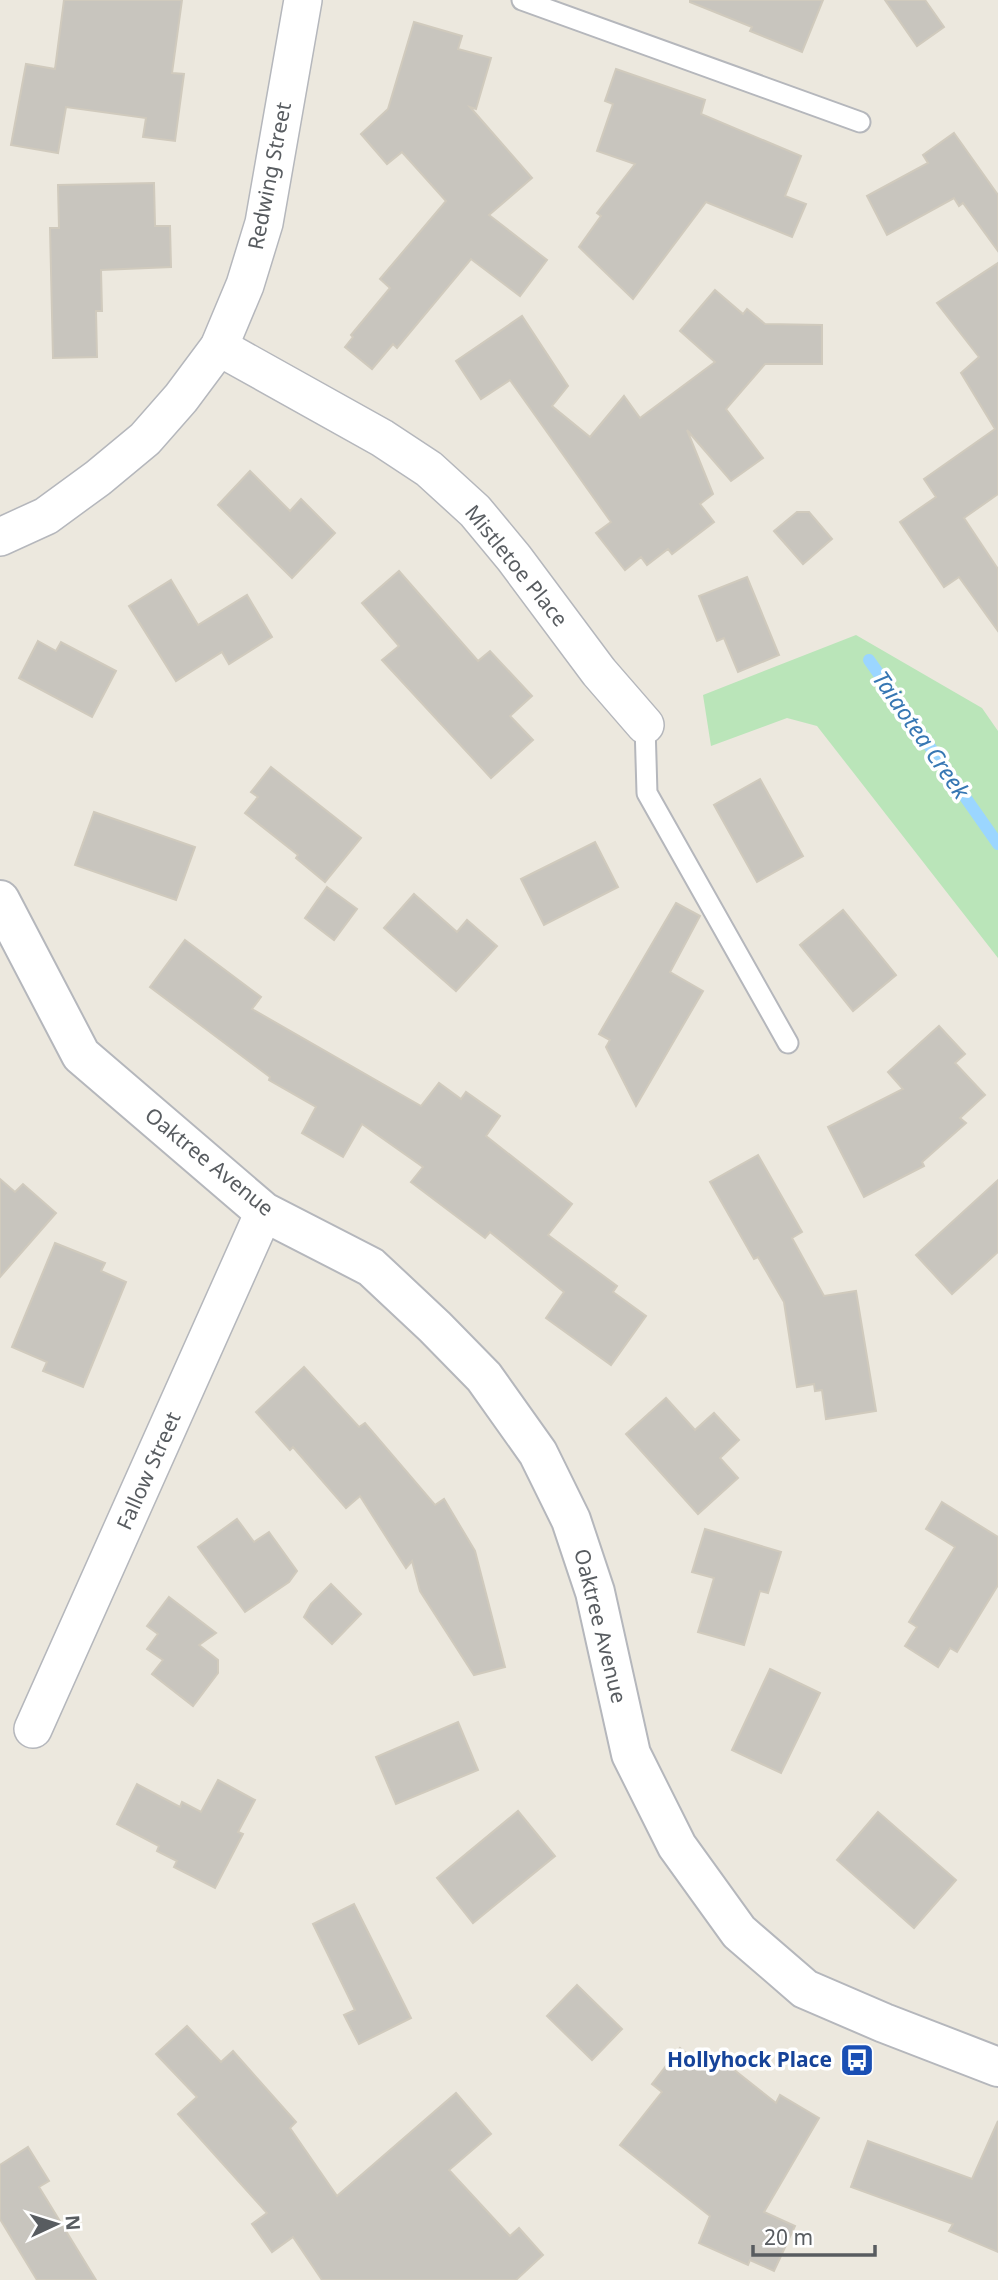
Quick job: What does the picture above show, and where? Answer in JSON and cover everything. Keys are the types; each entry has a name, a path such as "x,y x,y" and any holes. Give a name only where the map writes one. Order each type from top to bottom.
{"street":[{"name":"Redwing Street","path":"0,537 46,516 145,439 181,398 219,347 245,285 264,223 303,0"},
{"name":"Mistletoe Place","path":"219,347 383,438 429,469 475,511 599,671 645,725"},
{"name":"Oaktree Avenue","path":"0,900 80,1055 264,1212 372,1267 484,1377 538,1453 571,1520 595,1592 631,1754 677,1846 739,1931 805,1989 998,2067"},
{"name":"Fallow Street","path":"33,1730 264,1212"}],"lane":[{"path":"522,0 860,122"},
{"path":"645,725 647,793 788,1043"}],"green space":[{"path":"856,635 982,708 998,731 998,958 817,726 787,718 711,746 703,695"}],"building":[{"path":"64,0 182,0 172,73 184,74 175,141 143,137 146,118 66,107 58,153 11,145 26,64 55,69"},
{"path":"690,0 823,0 802,52 750,31 752,27"},
{"path":"885,0 925,0 944,27 917,46"},
{"path":"414,22 462,36 458,49 491,58 476,109 470,107 532,178 489,215 547,260 520,296 471,259 397,348 393,344 372,369 345,347 353,337 351,335 390,288 380,279 446,201 402,152 387,164 361,134 388,109"},
{"path":"616,69 705,100 701,114 801,156 785,196 806,204 792,237 706,202 633,299 579,247 601,216 597,213 635,164 597,151 613,104 605,101"},
{"path":"954,133 998,195 998,251 963,203 959,206 954,198 887,235 867,196 928,163 923,155"},
{"path":"154,183 155,226 170,226 171,267 101,270 102,311 96,311 97,357 53,358 50,228 59,228 58,185"},
{"path":"998,263 998,494 964,518 998,569 998,631 959,577 944,587 900,522 936,497 924,479 995,429 961,373 979,357 937,303"},
{"path":"715,290 743,314 747,309 765,324 822,325 822,364 765,364 726,409 763,458 731,481 687,430 713,494 700,504 714,522 672,554 668,549 647,565 641,557 625,570 596,533 611,522 510,380 481,399 456,361 522,316 568,386 552,406 590,437 624,396 640,418 715,362 680,331"},
{"path":"250,471 290,511 301,499 335,533 292,578 218,505"},
{"path":"797,512 809,512 832,539 803,564 774,531"},
{"path":"399,571 478,661 490,651 532,696 510,716 533,740 491,778 382,660 399,646 362,603"},
{"path":"747,577 779,655 738,672 724,638 717,641 699,596"},
{"path":"171,580 198,625 247,595 272,637 229,664 222,652 176,681 129,606"},
{"path":"38,641 56,651 61,642 116,671 92,717 19,678"},
{"path":"271,767 361,838 325,882 296,858 298,855 245,813 258,797 251,792"},
{"path":"760,779 803,856 757,882 714,805"},
{"path":"94,812 195,847 176,900 75,865"},
{"path":"595,842 618,887 544,925 521,879"},
{"path":"327,887 357,909 334,940 305,918"},
{"path":"414,894 457,932 467,920 497,946 456,991 384,928"},
{"path":"676,903 700,916 670,972 703,991 636,1106 606,1047 610,1040 599,1034"},
{"path":"843,910 896,975 853,1011 800,945"},
{"path":"185,940 261,997 252,1009 421,1106 439,1083 461,1099 466,1092 500,1116 486,1136 572,1204 548,1235 617,1286 613,1292 646,1316 611,1365 546,1318 564,1292 490,1232 485,1238 411,1182 423,1167 362,1124 343,1157 302,1133 316,1107 269,1080 270,1077 150,987"},
{"path":"939,1026 965,1054 955,1063 985,1095 960,1118 966,1123 922,1162 924,1166 864,1197 828,1127 903,1089 888,1072"},
{"path":"758,1155 802,1232 792,1238 824,1296 856,1291 876,1411 826,1419 822,1390 815,1391 814,1384 797,1387 784,1302 758,1257 754,1259 710,1182"},
{"path":"0,1179 15,1192 23,1184 56,1213 0,1277"},
{"path":"998,1180 998,1252 952,1294 916,1255"},
{"path":"55,1243 105,1263 101,1271 126,1282 83,1387 43,1371 47,1362 12,1347"},
{"path":"304,1367 359,1427 365,1423 435,1505 444,1499 475,1551 505,1667 474,1675 420,1591 412,1561 406,1568 360,1496 346,1508 293,1447 290,1450 256,1412"},
{"path":"666,1398 695,1430 714,1413 739,1440 720,1458 738,1478 698,1514 626,1434"},
{"path":"942,1502 998,1537 998,1585 957,1652 950,1648 938,1667 905,1646 917,1627 909,1622 955,1547 926,1529"},
{"path":"237,1519 254,1542 269,1532 297,1571 289,1582 245,1612 198,1547"},
{"path":"705,1529 781,1552 768,1593 760,1591 744,1645 698,1632 714,1578 692,1572"},
{"path":"331,1584 361,1614 332,1644 304,1617 311,1604"},
{"path":"169,1597 216,1633 199,1645 218,1660 218,1673 193,1706 152,1674 163,1660 147,1649 158,1634 147,1626"},
{"path":"770,1669 820,1693 781,1773 732,1750"},
{"path":"458,1722 478,1770 396,1804 376,1757"},
{"path":"218,1780 255,1800 238,1832 243,1834 215,1888 174,1867 177,1861 157,1851 159,1846 117,1824 137,1784 180,1807 182,1802 201,1812"},
{"path":"518,1811 555,1856 473,1923 437,1878"},
{"path":"878,1812 956,1880 914,1928 837,1860"},
{"path":"354,1904 411,2018 359,2044 344,2015 355,2010 313,1924"},
{"path":"577,1985 622,2029 592,2060 547,2016"},
{"path":"187,2026 221,2062 233,2051 296,2122 290,2128 337,2196 456,2093 491,2134 449,2170 510,2236 519,2228 543,2255 516,2280 322,2280 293,2237 272,2252 252,2224 267,2213 178,2114 197,2097 156,2054"},
{"path":"680,2048 709,2071 719,2058 776,2103 780,2095 819,2118 764,2212 795,2226 774,2271 750,2260 748,2265 699,2243 710,2216 620,2145 662,2092 652,2084"},
{"path":"998,2121 998,2252 949,2231 953,2224 851,2187 868,2141 972,2179"},
{"path":"28,2147 49,2181 39,2187 96,2280 37,2280 0,2219 0,2165"}],"waterway":[{"name":"Taiaotea Creek","path":"869,660 998,844"}],"place":[{"name":"Hollyhock Place","path":"857,2060"}]}
